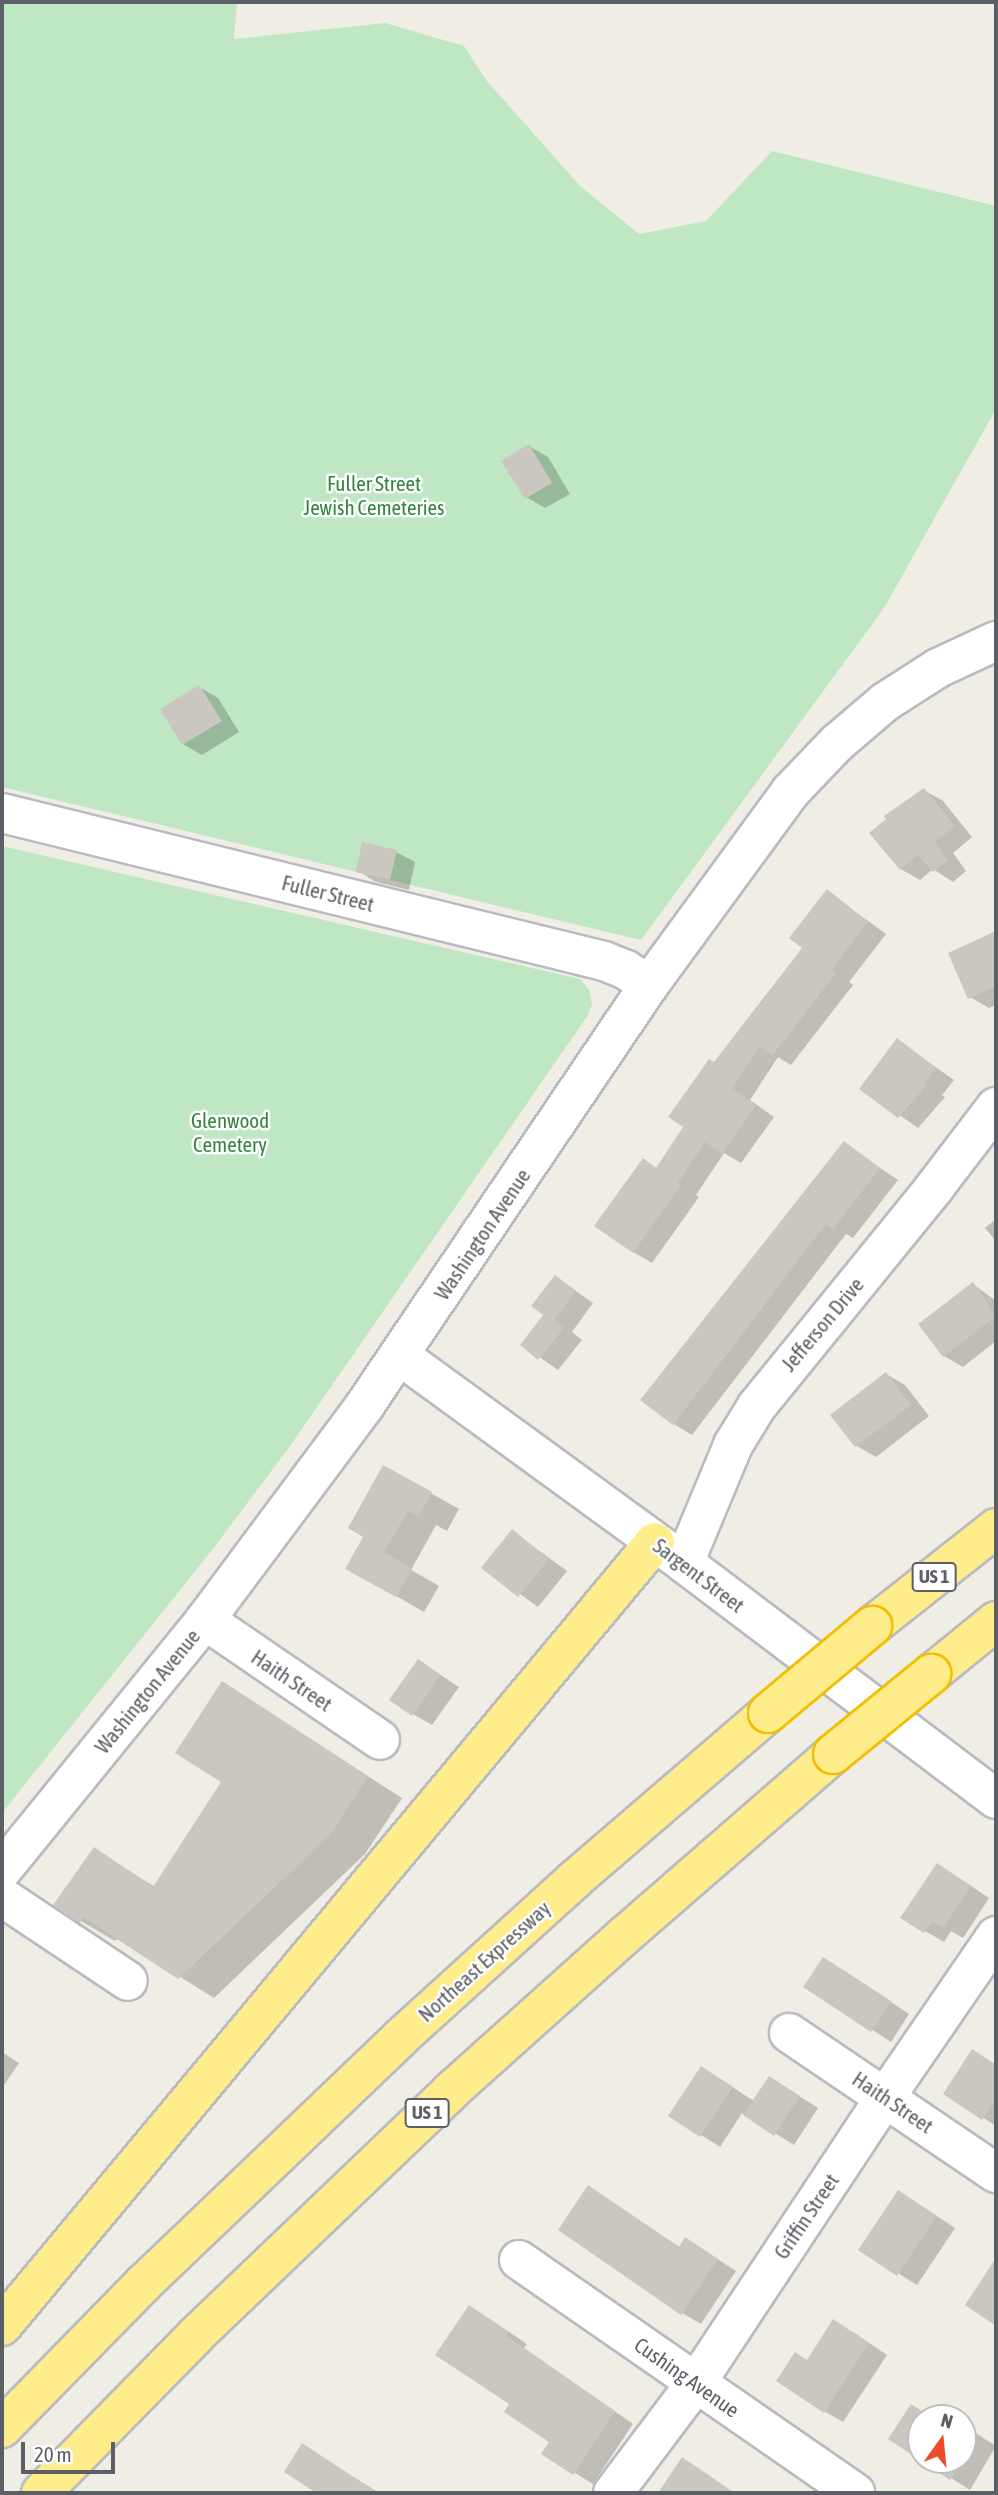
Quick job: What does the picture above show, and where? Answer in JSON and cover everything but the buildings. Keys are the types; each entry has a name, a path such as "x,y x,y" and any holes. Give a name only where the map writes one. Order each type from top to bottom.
{"highway":[{"name":"Northeast Expressway","path":"2,2428 173,2255 400,2038 574,1880 872,1626 996,1528"},
{"path":"2,2326 670,1553"},
{"name":"US 1","path":"41,2493 251,2281 451,2091 605,1952 833,1754 996,1621"}],"street":[{"name":"Washington Avenue","path":"2,1870 205,1620 399,1355 649,985 776,810 837,743 911,684 996,641"},
{"name":"Fuller Street","path":"2,813 604,961 649,985"},
{"name":"Jefferson Drive","path":"670,1553 757,1406 934,1188 996,1107"},
{"name":"Sargent Street","path":"399,1355 670,1553 996,1799"},
{"name":"Haith Street","path":"205,1620 380,1740"},
{"path":"2,1897 128,1981"},
{"name":"Griffin Street","path":"613,2493 696,2384 886,2096 996,1936"},
{"name":"Haith Street","path":"789,2033 886,2096 996,2173"},
{"name":"Cushing Avenue","path":"519,2260 855,2493"}],"green space":[{"name":"Fuller Street Jewish Cemeteries","path":"2,2 237,2 234,39 385,23 464,46 486,80 580,186 639,234 706,221 772,151 996,206 996,409 884,608 641,940 2,787"},
{"name":"Glenwood Cemetery","path":"2,846 580,979 589,990 592,1004 588,1015 290,1446 212,1550 2,1813"}]}
